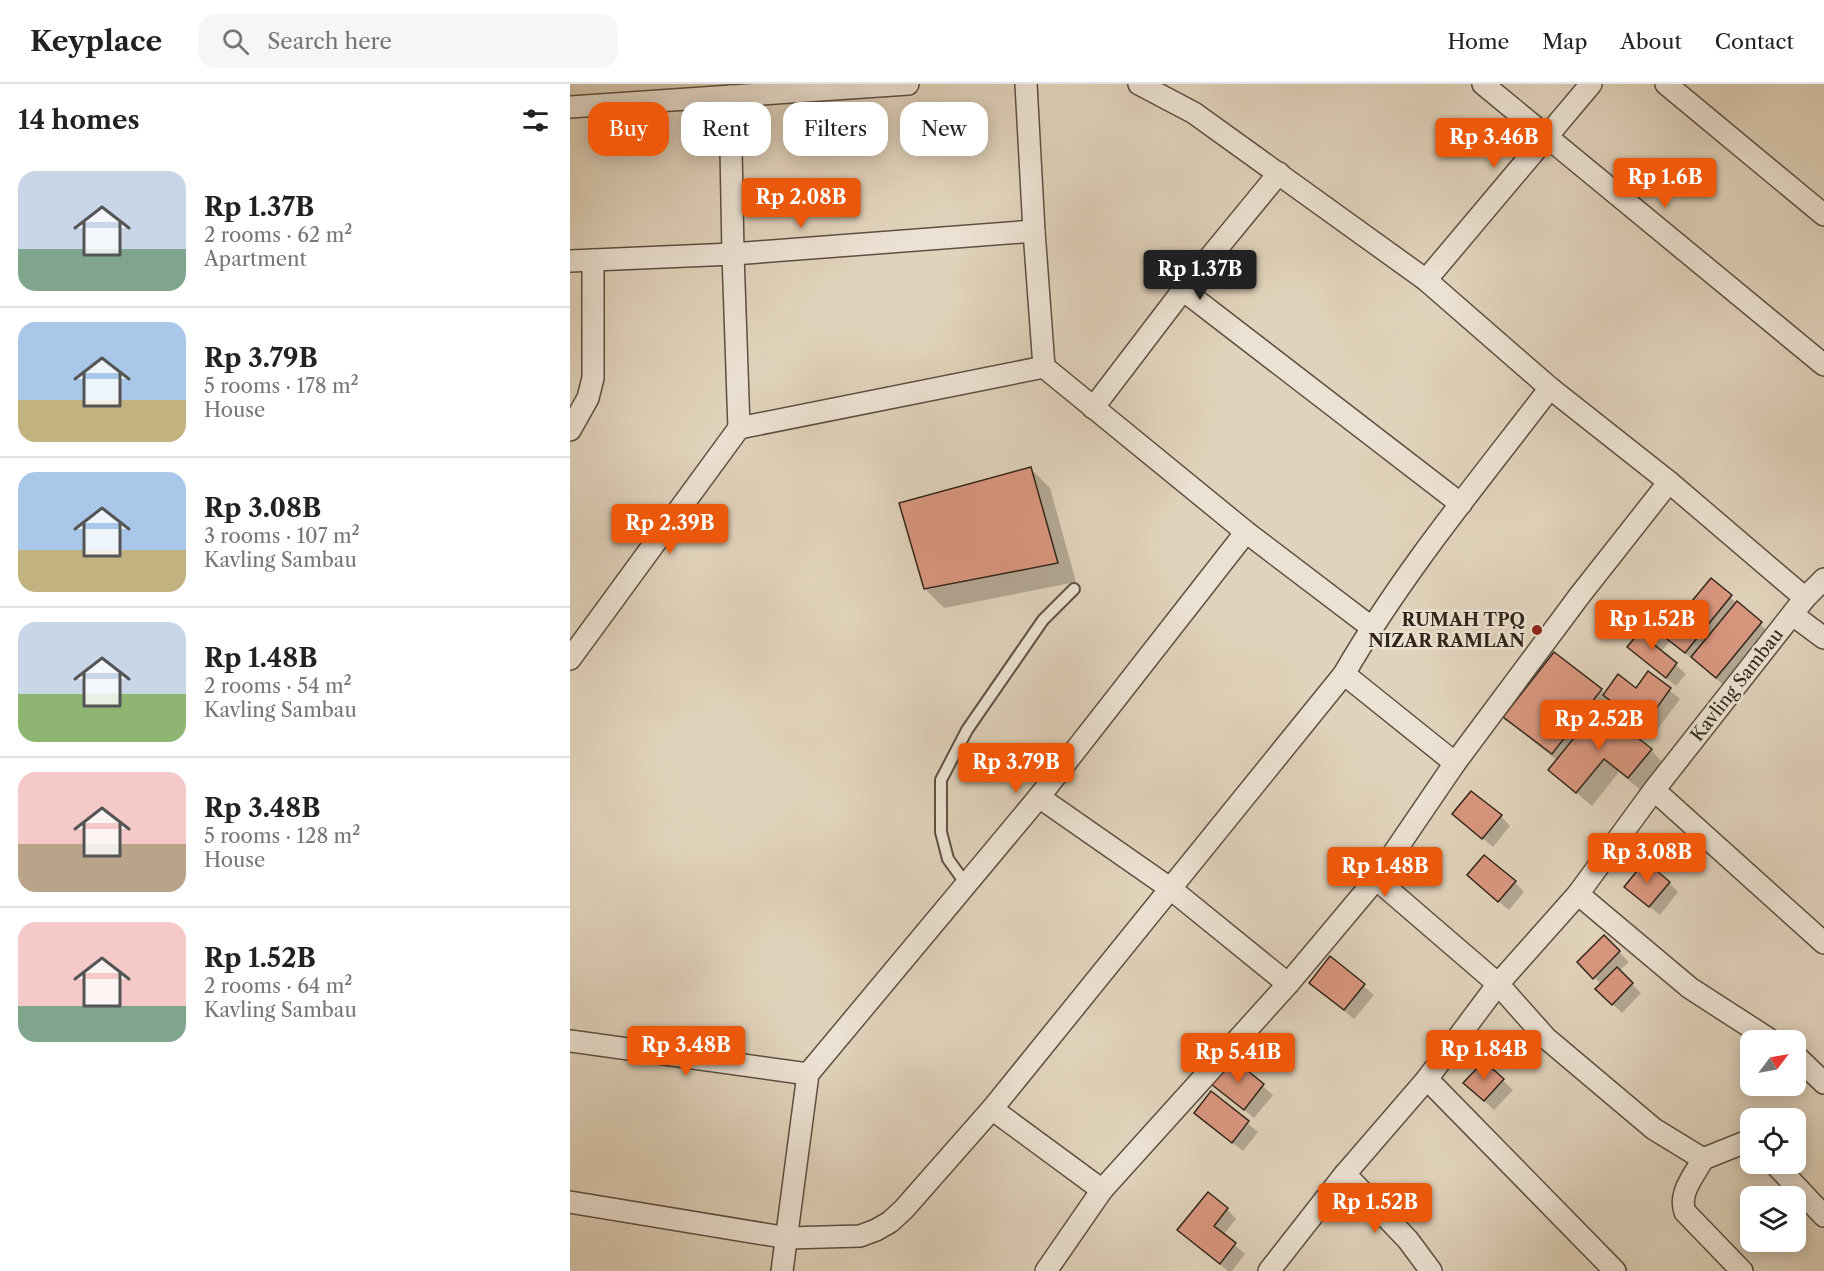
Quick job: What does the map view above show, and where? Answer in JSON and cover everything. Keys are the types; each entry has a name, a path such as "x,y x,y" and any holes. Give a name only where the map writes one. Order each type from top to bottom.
{"street":[{"path":"570,107 908,84"},
{"path":"1026,84 1044,367 1246,532 1371,627"},
{"path":"1139,84 1194,113 1426,280 1550,387 1669,482 1799,607 1824,638"},
{"path":"1483,84 1824,365"},
{"path":"1426,280 1592,84"},
{"path":"1666,84 1824,214"},
{"path":"570,659 739,428 730,96"},
{"path":"1093,408 1183,290 1279,173"},
{"path":"570,261 733,254 1034,231"},
{"path":"570,430 588,398 593,378 593,260"},
{"path":"1183,290 1461,504"},
{"path":"739,428 1044,367"},
{"path":"570,1202 788,1238 860,1236 890,1222 992,1109 1344,674 1371,627 1550,387"},
{"path":"1046,1271 1102,1190 1288,984 1376,879 1455,763 1669,482"},
{"path":"782,1271 808,1074 1039,797 1246,532"},
{"name":"Kavling Sambau","path":"1269,1271 1345,1173 1426,1079 1498,984 1578,894 1654,790 1799,607 1824,579"},
{"path":"1344,674 1455,763"},
{"path":"1654,790 1824,943"},
{"path":"1039,797 1171,889 1288,984"},
{"path":"1376,879 1498,984 1546,1038 1654,1129 1703,1159"},
{"path":"1578,894 1690,988 1756,1030"},
{"path":"570,1041 808,1074"},
{"path":"1806,1066 1824,1083"},
{"path":"1426,1079 1615,1271"},
{"path":"992,1109 1102,1190"},
{"path":"1740,1144 1703,1159 1682,1200 1685,1212 1742,1271"},
{"path":"1345,1173 1408,1240 1431,1271"},
{"path":"1784,1174 1824,1216"}],"lane":[{"path":"966,884 948,859 941,832 941,780 967,730 1043,620 1074,589"}],"building":[{"path":"1031,467 1058,563 924,589 899,503"},
{"path":"1711,578 1732,595 1685,653 1663,636"},
{"path":"1737,601 1762,622 1716,678 1691,657"},
{"path":"1648,622 1660,632 1652,643 1677,663 1666,678 1627,647"},
{"path":"1554,652 1602,689 1552,754 1503,717"},
{"path":"1648,671 1671,688 1644,726 1603,695 1618,674 1636,688"},
{"path":"1599,707 1652,749 1628,778 1604,759 1576,793 1548,770"},
{"path":"1471,791 1502,815 1482,839 1452,814"},
{"path":"1484,855 1516,881 1498,902 1467,875"},
{"path":"1645,861 1670,882 1649,907 1624,887"},
{"path":"1604,935 1620,951 1593,979 1577,962"},
{"path":"1330,956 1365,984 1344,1010 1309,983"},
{"path":"1617,967 1633,983 1612,1005 1595,989"},
{"path":"1494,1031 1517,1052 1504,1066 1481,1044"},
{"path":"1232,1058 1264,1084 1244,1110 1211,1084"},
{"path":"1484,1061 1504,1079 1484,1101 1463,1083"},
{"path":"1211,1091 1249,1121 1232,1143 1194,1113"},
{"path":"1208,1192 1228,1208 1214,1226 1236,1243 1220,1264 1177,1230"}],"place":[{"name":"RUMAH TPQ NIZAR RAMLAN","path":"1537,630"}]}
